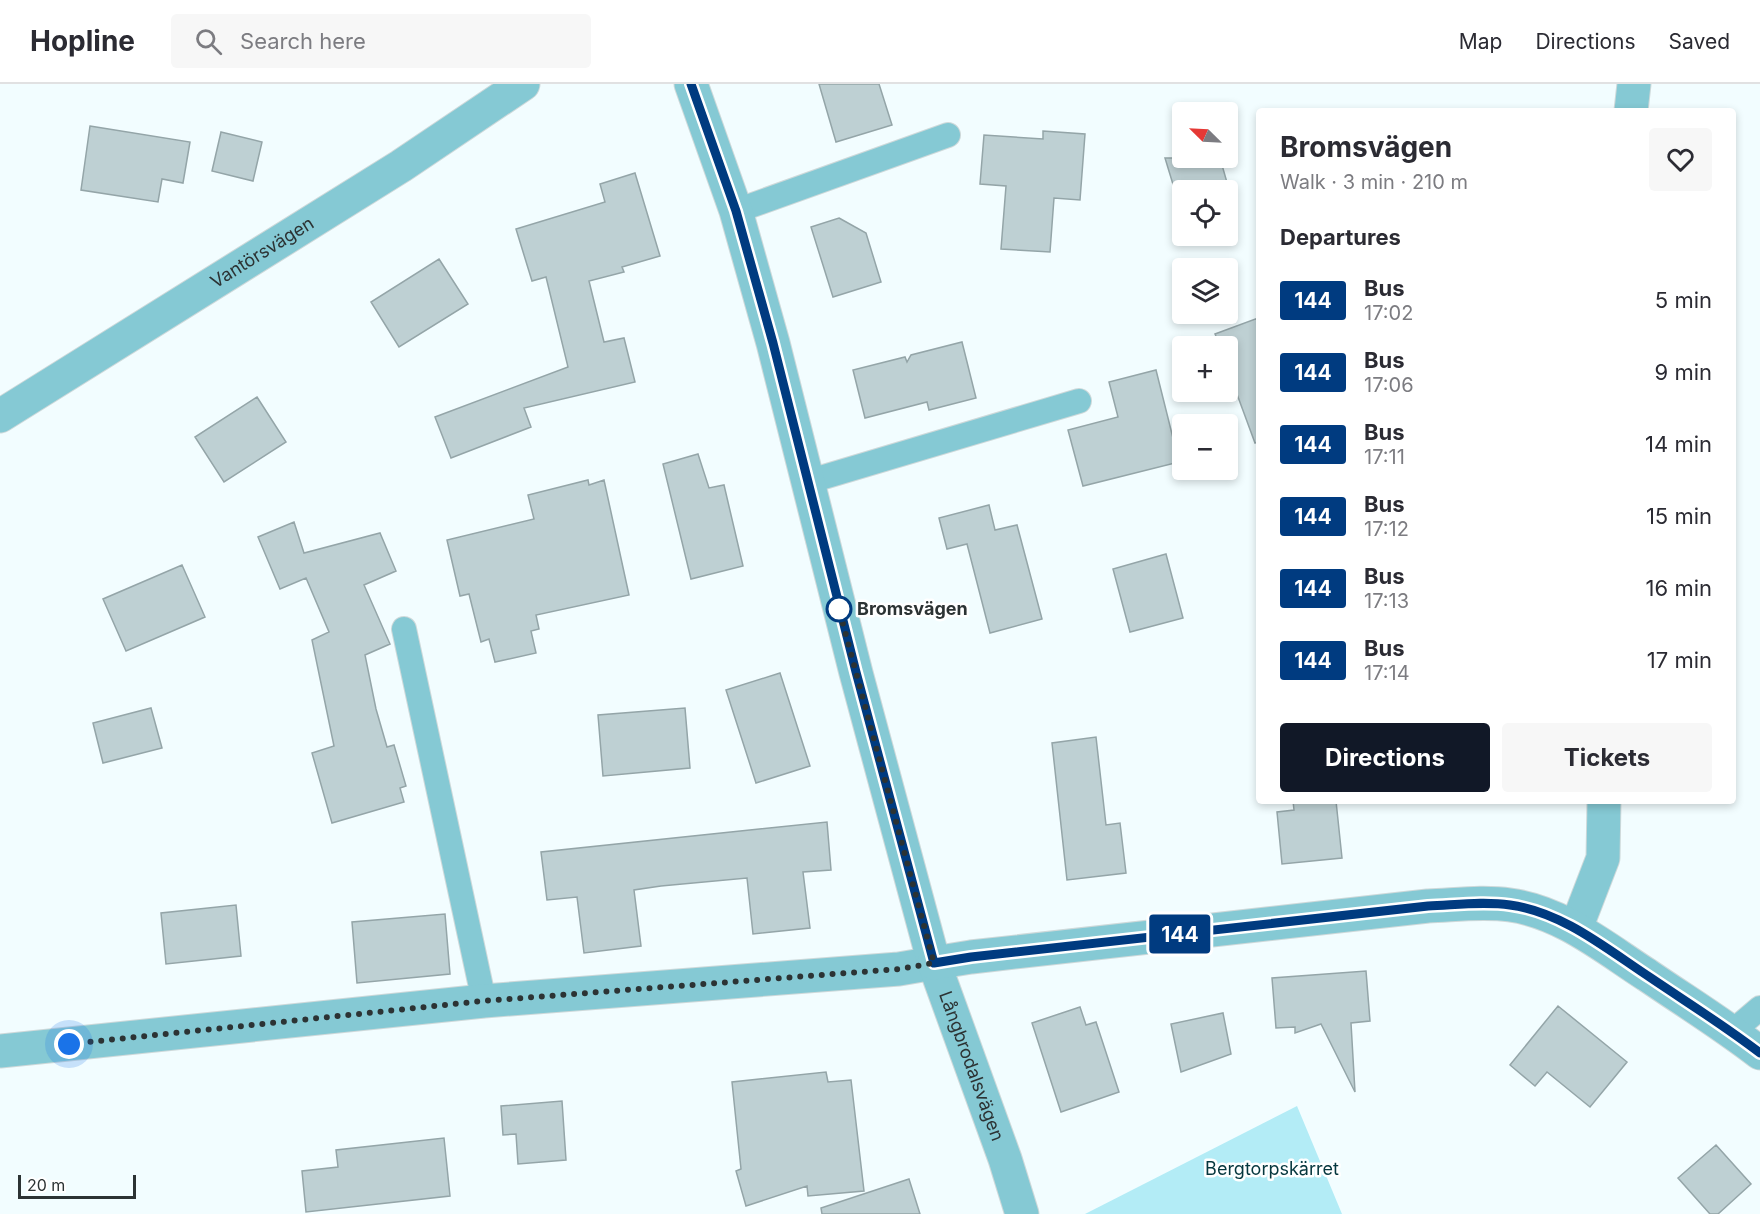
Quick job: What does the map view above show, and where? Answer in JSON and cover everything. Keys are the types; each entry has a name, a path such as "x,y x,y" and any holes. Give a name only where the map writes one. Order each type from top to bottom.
{"street":[{"name":"Vantörsvägen","path":"0,416 401,166 523,84"},
{"name":"Långbrodalsvägen","path":"691,84 736,211 773,343 856,672 934,963 1005,1159 1022,1214"},
{"path":"1631,108 1634,84"},
{"path":"1576,928 1602,858 1604,804"},
{"path":"0,1051 483,1001 899,969 971,957 1479,903 1512,905 1545,914 1576,928 1760,1053"}],"lane":[{"path":"736,211 948,135"},
{"path":"807,482 1079,401"},
{"path":"404,629 483,1001"},
{"path":"1732,1032 1760,1008"}],"green space":[{"name":"Bergtorpskärret","path":"1297,1106 1342,1214 1085,1214"}],"building":[{"path":"819,84 879,84 892,125 836,142"},
{"path":"90,126 190,142 183,183 162,179 158,202 81,190"},
{"path":"1043,131 1085,134 1080,200 1054,198 1050,252 1001,249 1006,186 980,184 984,135 1043,139"},
{"path":"221,132 262,142 253,181 212,171"},
{"path":"1165,158 1172,158 1172,168 1223,168 1226,180 1172,180"},
{"path":"635,173 660,256 622,267 624,272 589,281 604,342 624,338 635,382 524,408 531,427 451,458 435,417 568,367 546,277 532,281 516,229 605,202 600,184"},
{"path":"839,218 866,233 881,282 833,297 811,227"},
{"path":"439,259 468,304 399,347 371,302"},
{"path":"1256,319 1256,443 1238,397 1238,336 1216,336 1215,334"},
{"path":"962,342 976,398 929,410 927,402 865,418 853,370 905,357 907,362 911,355"},
{"path":"1156,370 1172,434 1172,464 1083,486 1068,430 1118,417 1109,382"},
{"path":"257,397 286,442 224,482 195,437"},
{"path":"698,454 709,488 724,485 743,566 691,579 663,464"},
{"path":"588,480 589,485 604,480 629,595 536,615 539,629 531,631 536,653 495,662 489,639 481,642 469,594 460,596 447,540 534,519 528,495"},
{"path":"989,505 995,530 1017,525 1042,619 990,633 967,544 947,549 939,518"},
{"path":"294,522 304,553 380,533 396,571 364,585 390,644 365,655 376,709 387,747 394,745 406,786 400,788 404,802 332,823 312,753 334,746 312,640 329,632 306,578 280,589 258,537"},
{"path":"1166,554 1183,618 1130,632 1113,569"},
{"path":"182,565 205,617 126,651 103,599"},
{"path":"780,673 810,766 756,783 726,690"},
{"path":"151,708 162,748 103,763 93,723"},
{"path":"685,708 690,768 603,776 598,715"},
{"path":"1096,737 1106,825 1120,823 1126,873 1067,880 1052,743"},
{"path":"1293,804 1336,804 1342,858 1282,864 1277,812 1294,810"},
{"path":"827,822 831,870 803,872 810,928 753,934 747,878 661,886 634,890 641,946 584,953 577,897 547,900 541,852"},
{"path":"236,905 241,956 166,964 161,913"},
{"path":"445,914 450,974 357,983 352,922"},
{"path":"1366,971 1370,1021 1351,1023 1355,1092 1321,1024 1295,1033 1295,1027 1276,1028 1272,978"},
{"path":"1558,1006 1627,1062 1590,1107 1547,1072 1535,1086 1510,1065"},
{"path":"1080,1007 1086,1025 1096,1022 1119,1092 1061,1112 1032,1023"},
{"path":"1223,1013 1231,1054 1181,1072 1171,1024"},
{"path":"826,1072 828,1082 851,1080 864,1191 808,1196 807,1186 746,1206 736,1171 741,1169 732,1082"},
{"path":"562,1101 566,1160 518,1164 516,1134 503,1135 501,1106"},
{"path":"444,1138 450,1196 306,1212 302,1171 338,1167 336,1150"},
{"path":"1716,1145 1751,1184 1718,1214 1710,1214 1678,1178"},
{"path":"909,1179 920,1214 822,1214 821,1208"}],"bus line":[{"name":"144","path":"691,84 736,211 773,343 856,672 934,963 1428,906 1479,903 1512,905 1545,914 1576,928 1760,1053"}],"place":[{"name":"Bromsvägen","path":"839,609"}],"route":[{"path":"69,1044 483,1001 899,969 934,963 839,609"}]}
